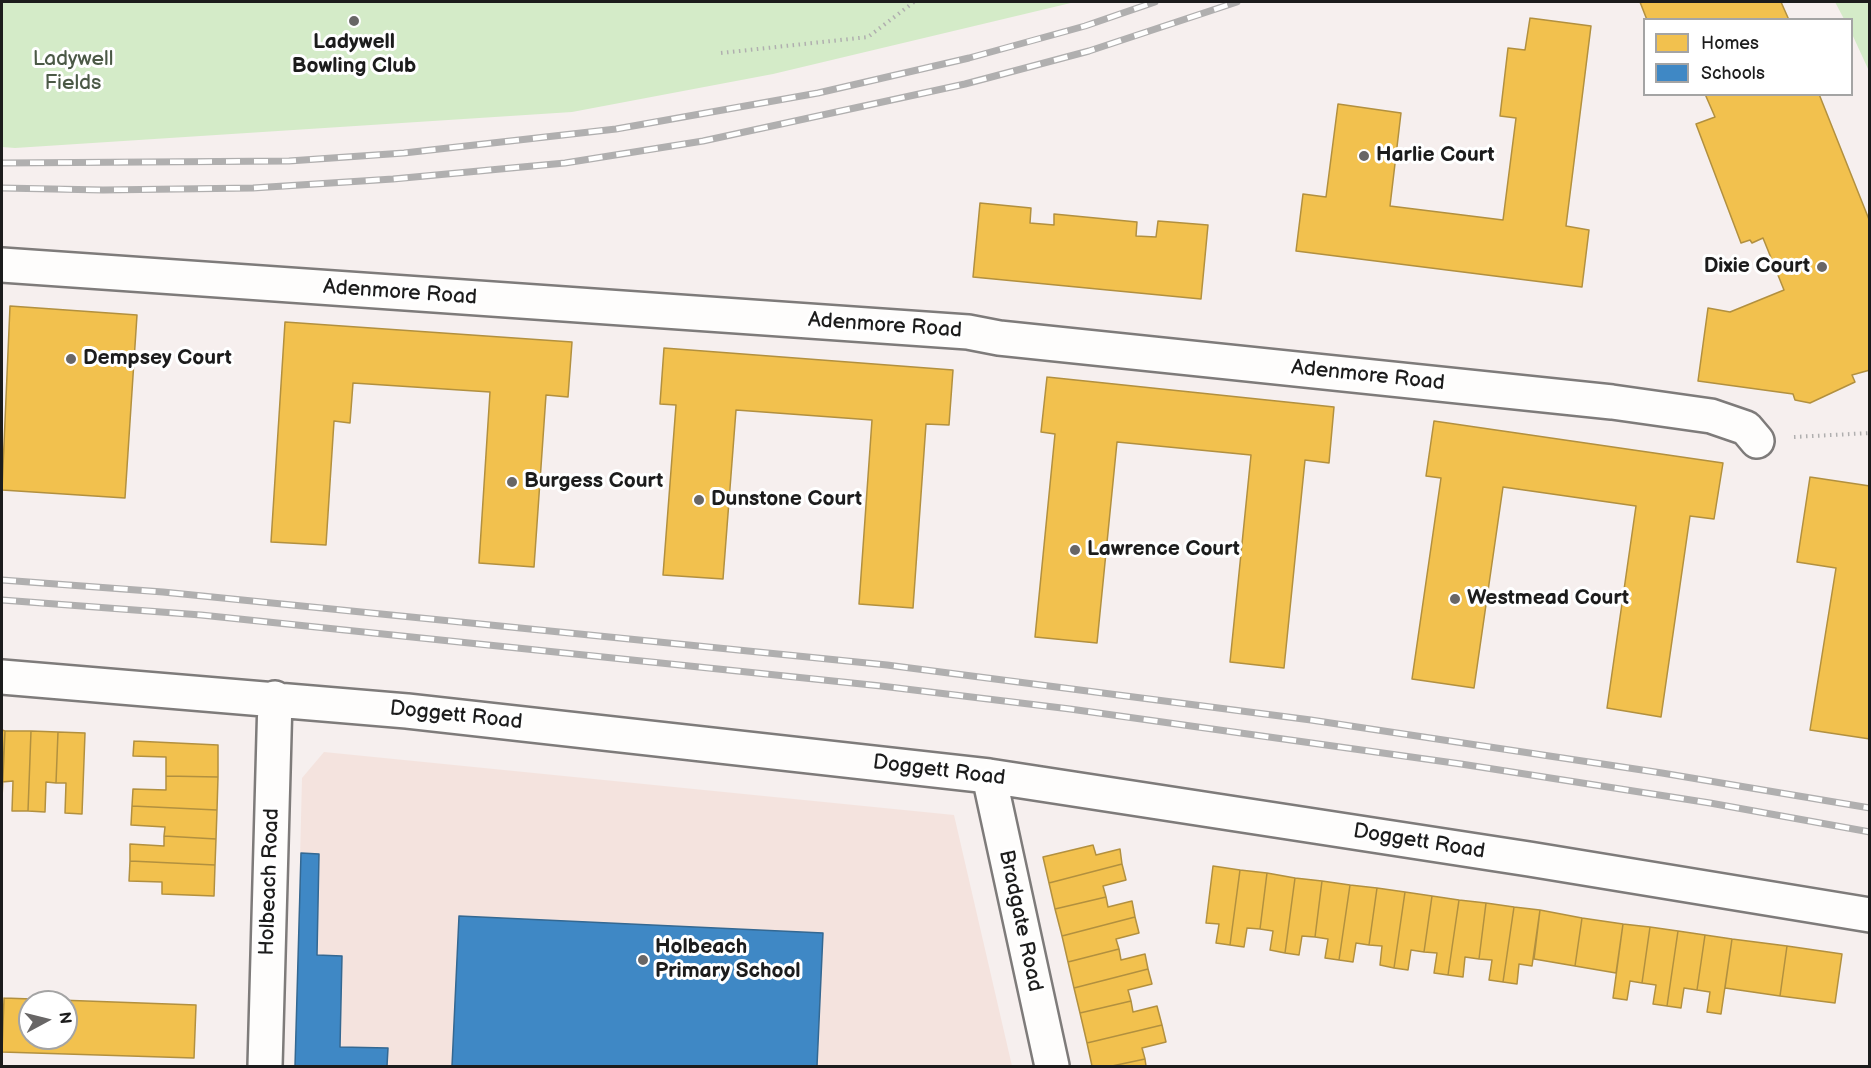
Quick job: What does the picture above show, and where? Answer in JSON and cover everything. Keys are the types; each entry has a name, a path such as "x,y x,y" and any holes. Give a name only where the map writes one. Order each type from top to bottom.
{"street":[{"name":"Adenmore Road","path":"2,265 968,332 999,338 1623,404 1711,416 1746,428 1757,441"},
{"name":"Doggett Road","path":"2,677 274,698 988,776 1529,859 1869,915"},
{"name":"Holbeach Road","path":"265,1066 274,698"},
{"name":"Bradgate Road","path":"988,776 1052,1066"}],"path":[{"path":"721,53 868,37 914,2"},
{"path":"1757,441 1869,433"}],"shaded area":[{"name":"Holbeach Primary School","path":"324,752 954,815 1012,1066 295,1066 302,778"}],"green space":[{"name":"Ladywell Fields","path":"2,2 1075,2 773,74 572,112 15,148 2,147"},
{"path":"1835,2 1869,2 1869,71 1853,36 1853,18 1843,18"}],"building: Homes":[{"path":"1640,2 1781,2 1788,18 1646,18"},
{"name":"Harlie Court","path":"1530,18 1591,26 1566,226 1589,230 1582,287 1296,251 1303,194 1326,197 1338,104 1401,113 1390,206 1503,220 1516,118 1500,116 1508,48 1525,50"},
{"name":"Dixie Court","path":"1706,96 1820,96 1870,222 1870,370 1852,375 1855,382 1810,403 1795,400 1793,394 1698,381 1708,308 1730,312 1784,290 1763,238 1752,243 1750,240 1741,243 1696,124 1715,117"},
{"path":"980,203 1031,208 1030,223 1054,225 1054,214 1137,222 1136,236 1156,237 1158,221 1208,225 1201,299 973,277"},
{"name":"Dempsey Court","path":"10,306 137,315 125,498 2,490"},
{"name":"Burgess Court","path":"285,322 572,342 568,397 546,395 534,567 479,563 490,392 353,383 350,423 334,421 326,545 271,542"},
{"name":"Dunstone Court","path":"664,348 953,370 949,425 926,424 913,608 859,604 872,420 736,410 723,579 663,575 676,405 660,404"},
{"name":"Lawrence Court","path":"1047,377 1334,407 1329,463 1305,460 1284,668 1230,662 1251,455 1117,442 1097,643 1035,637 1055,434 1041,432"},
{"name":"Westmead Court","path":"1434,421 1723,463 1714,519 1690,516 1661,717 1607,708 1636,506 1503,487 1474,688 1412,679 1441,478 1426,476"},
{"path":"1810,477 1870,486 1870,739 1810,730 1836,568 1797,562"},
{"path":"2,730 5,731 2,799"},
{"path":"5,731 31,731 28,811 12,811 13,781 2,782"},
{"path":"31,731 58,732 56,783 46,782 45,812 28,811"},
{"path":"58,732 85,733 82,814 65,813 66,783 56,783"},
{"path":"134,741 218,745 218,777 166,776 166,757 133,756"},
{"path":"166,776 218,777 217,810 132,806 133,789 166,790"},
{"path":"132,806 217,810 216,839 164,836 165,827 131,825"},
{"path":"164,836 216,839 215,865 130,861 130,844 164,846"},
{"path":"1093,845 1096,855 1120,849 1122,864 1049,883 1043,857"},
{"path":"130,861 215,865 214,896 162,894 162,882 129,881"},
{"path":"1122,864 1126,880 1103,886 1106,897 1055,909 1049,883"},
{"path":"1213,866 1240,870 1230,945 1216,943 1219,924 1206,923"},
{"path":"1240,870 1267,873 1260,929 1247,928 1244,947 1230,945"},
{"path":"1267,873 1295,878 1285,953 1270,950 1273,931 1260,929"},
{"path":"1295,878 1322,881 1315,937 1302,936 1299,955 1285,953"},
{"path":"1322,881 1350,885 1339,960 1325,958 1328,939 1315,937"},
{"path":"1350,885 1377,888 1369,945 1356,943 1353,962 1339,960"},
{"path":"1377,888 1405,892 1394,968 1380,965 1382,946 1369,945"},
{"path":"1405,892 1432,896 1424,952 1411,950 1408,970 1394,968"},
{"path":"1432,896 1459,900 1448,975 1434,973 1437,953 1424,952"},
{"path":"1106,897 1108,907 1132,901 1135,917 1062,936 1055,909"},
{"path":"1459,900 1486,903 1479,959 1465,957 1463,977 1448,975"},
{"path":"1486,903 1514,907 1503,982 1489,980 1492,960 1479,959"},
{"path":"1514,907 1540,910 1532,966 1519,964 1517,984 1503,982"},
{"path":"1540,910 1582,918 1575,966 1534,959"},
{"path":"1135,917 1139,933 1116,939 1119,949 1068,962 1062,936"},
{"path":"1582,918 1623,924 1616,973 1575,966"},
{"path":"1623,924 1650,927 1642,983 1630,981 1627,1000 1613,998"},
{"path":"1650,927 1678,931 1667,1006 1653,1004 1656,985 1642,983"},
{"path":"1678,931 1705,935 1697,990 1684,988 1681,1008 1667,1006"},
{"path":"1705,935 1732,939 1721,1014 1707,1012 1710,992 1697,990"},
{"path":"1732,939 1787,946 1780,996 1725,988"},
{"path":"1787,946 1842,954 1835,1003 1780,996"},
{"path":"1119,949 1121,960 1145,954 1148,969 1074,988 1068,962"},
{"path":"1148,969 1152,984 1128,990 1131,1001 1080,1013 1074,988"},
{"path":"4,998 18,999 18,1050 78,1050 78,1001 196,1005 194,1058 2,1052"},
{"path":"1131,1001 1133,1012 1157,1006 1162,1025 1087,1043 1080,1013"},
{"path":"1162,1025 1166,1042 1142,1048 1145,1059 1112,1066 1092,1066 1087,1043"},
{"path":"1145,1059 1146,1066 1112,1066"}],"building: Schools":[{"path":"301,853 319,854 317,955 342,956 340,1047 388,1048 387,1066 295,1066"},
{"path":"459,916 823,933 817,1066 452,1066"}],"railway":[{"path":"2,163 289,161 404,153 616,129 818,93 969,58 1085,26 1155,2"},
{"path":"2,188 103,190 253,188 393,179 565,163 703,141 965,84 1089,51 1237,2"},
{"path":"2,580 163,592 887,665 1311,720 1662,773 1870,808"},
{"path":"2,600 201,615 881,686 1070,709 1461,764 1710,803 1870,832"}],"place":[{"name":"Ladywell Bowling Club","path":"354,21"},
{"name":"Harlie Court","path":"1364,156"},
{"name":"Dixie Court","path":"1822,267"},
{"name":"Dempsey Court","path":"71,359"},
{"name":"Burgess Court","path":"512,482"},
{"name":"Dunstone Court","path":"699,500"},
{"name":"Lawrence Court","path":"1075,550"},
{"name":"Westmead Court","path":"1455,599"},
{"name":"Holbeach Primary School","path":"643,960"}]}
